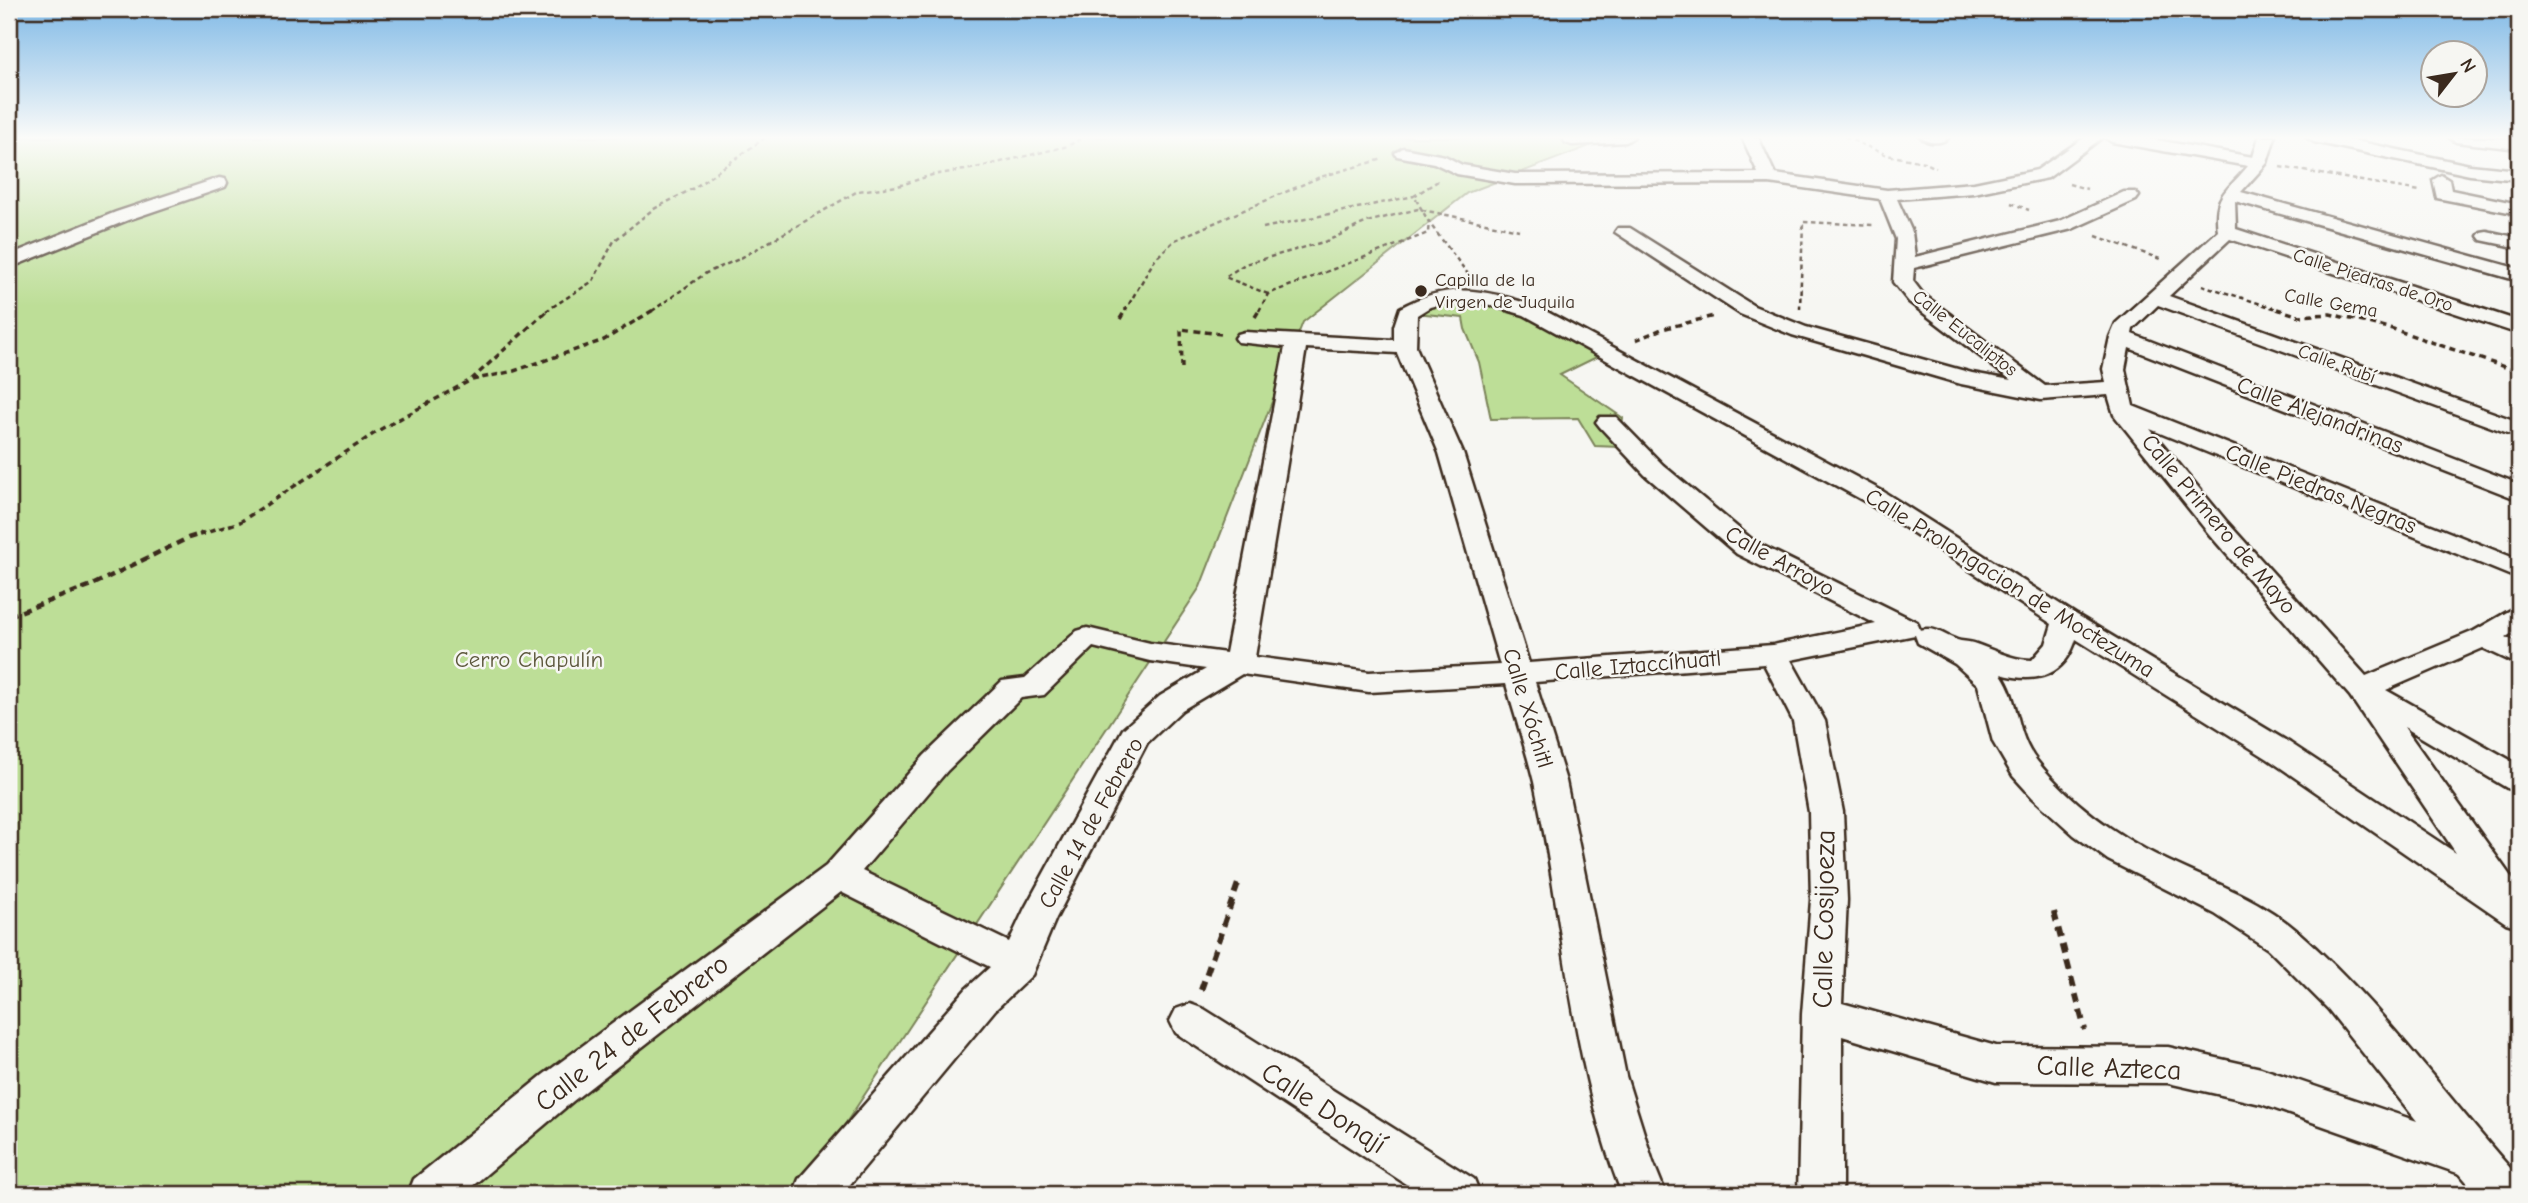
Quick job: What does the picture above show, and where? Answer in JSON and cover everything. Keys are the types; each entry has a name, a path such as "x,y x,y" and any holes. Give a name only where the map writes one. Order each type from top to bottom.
{"street":[{"path":"9,262 122,216 189,193"},
{"path":"1874,193 1910,193"},
{"path":"2463,193 2519,209"},
{"path":"1625,232 1747,310 1799,331 1969,379 2041,393 2120,399 2115,369 2123,327 2227,232 2222,211 2230,194 2515,269"},
{"name":"Calle Eucaliptos","path":"1887,195 1892,214 1903,227 1903,282 1916,298 2041,393"},
{"name":"Calle Eucaliptos","path":"1905,265 2066,225 2130,196"},
{"name":"Calle Piedras de Oro","path":"2227,232 2519,328"},
{"path":"2487,236 2519,243"},
{"name":"Calle Xóchitl","path":"1486,297 1454,294 1427,299 1407,312 1404,326 1405,347 1451,453 1550,781 1606,1076 1630,1162 1644,1194"},
{"name":"Calle Prolongacion de Moctezuma","path":"1486,297 1531,311 1875,496 2067,621 2279,751 2516,911"},
{"name":"Calle Rubí","path":"2154,297 2519,430"},
{"name":"Calle Alejandrinas","path":"2120,337 2519,493"},
{"path":"1245,338 1405,347"},
{"path":"1239,663 1296,342"},
{"name":"Calle Piedras Negras","path":"2120,399 2519,569"},
{"name":"Calle Primero de Mayo","path":"2120,399 2218,528 2361,689 2516,911"},
{"name":"Calle Arroyo","path":"1608,422 1654,470 1746,548 1916,632"},
{"path":"2361,689 2484,637 2519,617"},
{"path":"1916,632 2003,665 2031,671 2045,667 2054,660 2061,647 2067,621"},
{"path":"1916,632 1972,662 1995,688 2003,728 2017,759 2040,785 2095,835 2131,858 2237,909 2280,939 2326,984 2374,1038 2472,1159 2505,1194"},
{"name":"Calle Iztaccíhuatl","path":"1087,637 1150,652 1369,682 1518,674 1773,654 1916,632"},
{"name":"Calle 24 de Febrero","path":"430,1194 558,1088 838,875 936,763 1013,688 1033,688 1087,637"},
{"path":"2484,637 2519,656"},
{"name":"Calle Cosijoeza","path":"1773,654 1809,721 1826,812 1829,900 1822,1014 1820,1194"},
{"name":"Calle 14 de Febrero","path":"817,1194 981,999 1019,964 1038,918 1134,737 1171,703 1239,663"},
{"path":"2361,689 2519,780"},
{"path":"838,875 1019,964"},
{"name":"Calle Azteca","path":"1822,1014 1996,1064 2168,1065 2262,1086 2472,1159"},
{"name":"Calle Donají","path":"1190,1021 1458,1194"}],"path":[{"path":"9,616 92,585 188,538 240,522 381,429 471,380 544,312 593,281 614,241 652,209 684,193"},
{"path":"471,380 514,371 604,340 678,294 706,273 739,259 854,193"},
{"path":"1119,319 1155,259 1175,240 1283,193"},
{"path":"1263,228 1419,193"},
{"path":"2111,193 2130,196"},
{"path":"1414,196 1418,209 1486,297"},
{"path":"1429,220 1428,233 1268,294 1225,277 1245,264 1327,241 1367,222 1418,209 1519,230"},
{"path":"1799,331 1803,222 1903,227"},
{"name":"Calle Gema","path":"2178,278 2300,316 2330,314 2393,329 2519,372"},
{"path":"1609,351 1662,329 1747,310"},
{"path":"1182,368 1181,329 1245,338"},
{"path":"1190,1021 1240,878"},
{"path":"2054,912 2094,1064"}],"green space":[{"name":"Cerro Chapulín","path":"9,193 1467,193 1303,322 1200,587 799,1194 9,1194"},
{"path":"1486,297 1609,351 1560,375 1623,418 1619,447 1595,446 1578,418 1491,419 1479,362 1463,318 1407,312 1427,299"}],"place":[{"name":"Capilla de la Virgen de Juquila","path":"1421,291"}]}
